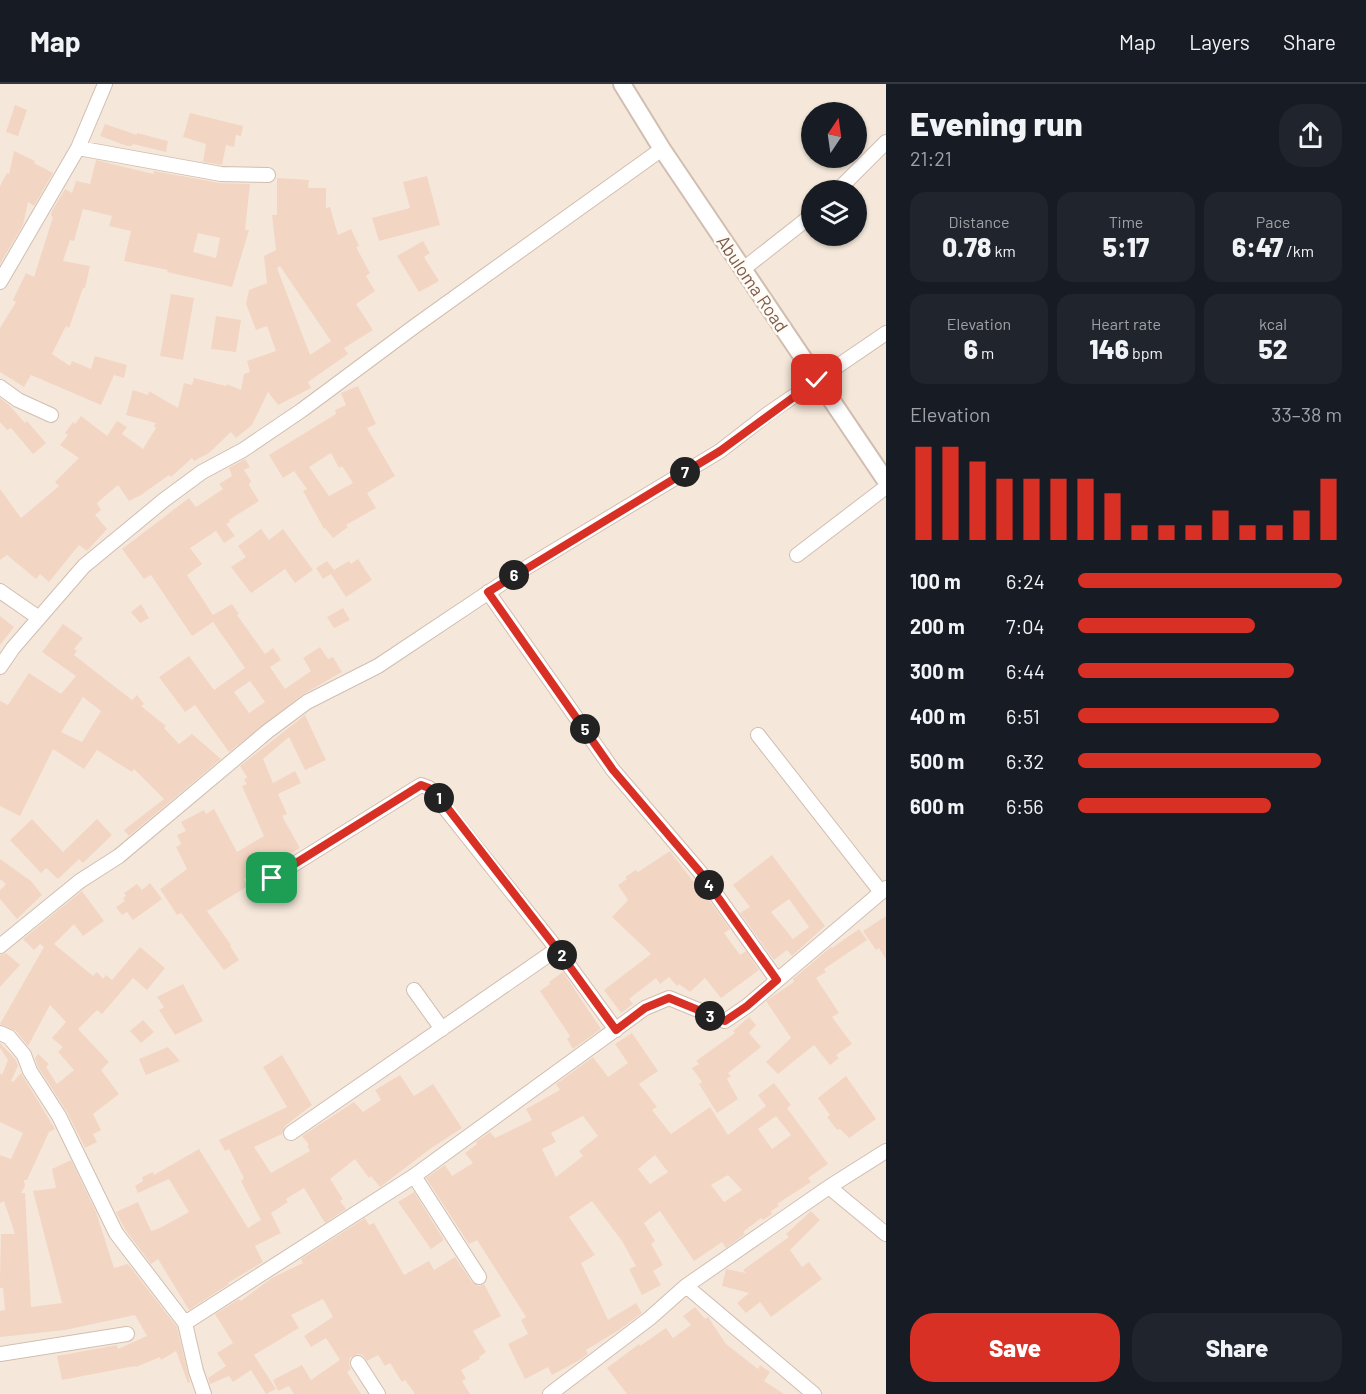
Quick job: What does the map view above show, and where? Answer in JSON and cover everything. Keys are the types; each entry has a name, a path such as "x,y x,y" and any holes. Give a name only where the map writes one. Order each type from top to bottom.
{"street":[{"path":"0,282 78,148 105,84"},
{"name":"Abuloma Road","path":"622,84 742,270 886,481"},
{"path":"848,180 886,142"},
{"path":"78,148 221,174 268,175"},
{"path":"0,667 13,648 84,566 164,500 202,472 243,450 302,410 662,149"},
{"path":"742,270 801,224"},
{"path":"0,946 72,887 119,856 268,731 307,702 378,666 488,592 720,451 886,333"},
{"path":"0,387 18,400 51,415"},
{"path":"797,555 886,487"},
{"path":"0,591 39,618"},
{"path":"488,592 613,770 700,872 777,980"},
{"path":"185,1323 414,1176 645,1008 669,998 725,1021 747,1006 884,890 758,735"},
{"path":"272,878 421,785 429,788 439,797 557,949 616,1030"},
{"path":"291,1133 557,949"},
{"path":"414,990 442,1029"},
{"path":"0,1034 9,1037 24,1055 30,1071 59,1116 116,1233 185,1323 204,1394"},
{"path":"550,1394 650,1318 686,1286 829,1187 886,1151"},
{"path":"414,1176 479,1276"},
{"path":"829,1187 886,1234"},
{"path":"686,1286 814,1394"},
{"path":"0,1354 127,1334"},
{"path":"358,1363 378,1394"}],"shaded area":[{"path":"0,84 886,84 886,1394 0,1394"}],"building":[{"path":"15,105 27,110 18,136 6,132"},
{"path":"190,113 243,126 241,136 236,135 234,147 226,145 222,165 203,162 206,144 183,137"},
{"path":"105,124 137,135 137,133 168,141 166,152 133,144 127,146 100,136"},
{"path":"14,151 53,173 34,206 28,202 23,225 0,264 0,186 7,173 9,174"},
{"path":"96,160 153,174 154,171 220,183 250,184 245,230 249,230 232,287 124,261 131,231 109,226 112,216 83,209 74,241 70,240 63,261 90,266 85,288 83,288 69,328 66,326 52,354 70,366 72,361 91,369 95,356 127,365 124,378 114,375 101,405 31,375 24,387 0,372 0,328 16,302 13,300 26,273 34,277 53,217 51,216 52,211 65,189 72,193 76,181 90,184","holes":["198,233 220,238 216,258 193,252"]},
{"path":"427,176 440,225 379,241 372,218 410,208 403,182"},
{"path":"277,178 309,180 308,188 326,188 326,208 330,207 338,235 351,229 359,246 356,247 370,273 366,276 375,291 356,304 373,330 344,348 348,354 308,382 311,388 278,405 268,392 252,425 236,438 231,432 209,453 194,461 192,458 171,477 169,475 129,501 118,485 97,503 101,510 95,515 107,529 87,551 79,545 49,582 40,574 36,579 7,555 0,560 0,489 21,518 59,486 55,482 79,458 60,445 68,435 65,433 73,422 75,424 81,416 107,436 117,421 127,427 122,434 143,449 156,428 154,426 156,423 126,415 133,390 148,395 149,391 178,408 184,383 192,385 194,378 226,386 227,384 241,390 244,374 250,372 247,361 276,351 267,326 256,330 246,304 249,290 267,283 264,256 276,250 272,215 277,215","holes":["280,266 331,341 310,355 277,268"]},
{"path":"423,241 430,253 424,257 439,281 419,292 397,256"},
{"path":"171,294 194,298 183,360 160,356"},
{"path":"216,316 241,320 236,352 211,349"},
{"path":"358,386 376,424 367,428 395,476 367,493 376,508 346,525 348,527 333,538 324,529 303,491 307,489 294,471 283,478 269,455 336,414 335,410 346,405 341,393","holes":["331,453 339,468 342,466 353,483 329,496 309,467"]},
{"path":"0,398 25,423 27,421 46,443 33,454 11,428 7,430 0,422"},
{"path":"245,459 250,467 244,470 251,481 249,485 259,501 226,524 235,536 224,543 216,531 190,548 202,564 187,575 213,615 232,604 239,614 237,615 265,654 273,648 281,660 270,667 285,689 311,671 303,658 320,647 328,659 333,657 342,672 302,695 229,752 195,705 185,712 159,677 189,656 214,690 245,668 213,622 192,636 151,575 144,579 122,549 189,498 196,507 223,489 219,484 232,476 229,468","holes":["250,681 265,702 249,713 234,692"]},
{"path":"261,529 269,540 283,529 313,570 295,583 285,569 251,593 231,567 246,557 238,546"},
{"path":"358,559 372,580 346,597 331,574 323,579 316,568 327,561 334,570 349,561 351,564"},
{"path":"141,604 149,618 140,623 131,612"},
{"path":"343,608 350,620 334,628 327,617"},
{"path":"0,616 14,627 0,645"},
{"path":"63,624 83,638 74,649 77,651 74,655 132,700 137,695 144,704 141,706 166,726 164,728 179,744 192,734 221,759 129,836 124,830 164,799 134,769 132,772 97,750 84,769 53,749 20,816 0,806 0,701 8,705 29,673 61,694 76,676 42,652","holes":["83,697 101,711 82,742 61,732"]},
{"path":"305,715 326,760 305,770 289,737 263,759 273,783 295,771 301,783 278,794 287,814 282,816 300,848 244,879 248,886 207,911 239,960 224,970 181,913 177,915 160,889 187,869 176,847 181,844 177,835 186,831 181,822 204,810 206,814 214,809 237,852 264,836 242,786 247,784 244,780 247,777 240,766"},
{"path":"32,819 63,852 97,819 112,835 83,863 79,859 58,879 46,868 41,873 10,840"},
{"path":"670,851 730,929 724,933 740,955 746,951 759,970 721,998 705,978 690,992 679,984 677,986 669,977 660,984 656,978 629,999 633,1004 621,1013 604,990 651,954 612,917 628,900 618,885 627,879 625,877 636,870 638,872"},
{"path":"772,855 825,926 792,956 787,950 774,960 740,913 750,907 733,885","holes":["789,899 809,927 793,939 771,912"]},
{"path":"0,859 31,881 42,895 17,919 0,899 0,890 6,884 0,879"},
{"path":"150,883 162,899 133,920 127,912 122,915 116,907 125,901 124,893 137,884 142,890"},
{"path":"82,891 104,921 83,936 74,924 54,944 93,976 97,972 103,979 106,975 112,980 140,947 165,968 147,990 133,978 102,1014 97,1010 78,1029 109,1062 101,1070 119,1094 93,1114 101,1130 93,1134 97,1142 85,1148 35,1058 38,1054 49,1064 46,1067 57,1084 74,1070 58,1052 63,1047 52,1038 66,1022 50,1005 28,1046 16,1031 0,1024 44,947 40,944 34,950 23,939"},
{"path":"886,916 886,959 879,948 876,950 863,931"},
{"path":"859,929 867,940 824,969 826,972 816,978 839,1013 832,1017 852,1044 836,1055 839,1058 830,1065 814,1045 778,1074 766,1062 791,1038 766,1001 794,982 793,979 831,947"},
{"path":"6,953 20,965 0,987 0,955"},
{"path":"563,972 601,1029 573,1049 567,1039 570,1036 540,991"},
{"path":"183,984 203,1021 175,1035 159,1010 164,1007 157,997"},
{"path":"749,1017 756,1025 749,1033 761,1047 728,1073 731,1076 727,1079 738,1099 717,1113 699,1084 702,1082 692,1068 699,1064 696,1061 735,1033 733,1031"},
{"path":"143,1020 154,1032 141,1043 130,1031"},
{"path":"632,1033 658,1071 639,1084 657,1107 652,1110 671,1134 710,1107 728,1135 766,1106 758,1095 774,1083 791,1105 787,1108 828,1164 808,1178 811,1182 777,1204 779,1206 771,1211 772,1214 763,1220 761,1218 726,1248 722,1242 694,1261 660,1211 644,1223 655,1241 651,1244 663,1265 653,1271 661,1285 642,1295 629,1269 636,1266 622,1241 592,1201 569,1217 595,1255 581,1263 608,1320 636,1303 642,1313 586,1350 588,1354 578,1361 552,1375 548,1367 525,1379 508,1344 528,1334 521,1320 526,1317 477,1240 469,1244 426,1178 445,1165 452,1176 473,1163 465,1153 477,1144 476,1142 490,1132 495,1138 532,1120 526,1109 560,1090 556,1084 593,1057 608,1077 628,1063 615,1044","holes":["583,1116 598,1136 579,1151 583,1156 556,1177 542,1149 556,1142 551,1133","776,1116 791,1135 772,1149 758,1129","655,1155 668,1172 650,1184 638,1169","728,1175 742,1190 724,1202 711,1185"]},
{"path":"0,1043 16,1060 18,1066 11,1081 13,1082 21,1073 55,1129 49,1132 27,1180 24,1180 25,1186 21,1193 25,1193 31,1307 62,1303 33,1191 56,1188 52,1169 71,1160 96,1212 114,1268 128,1264 177,1327 190,1382 188,1383 176,1351 161,1360 160,1357 136,1367 62,1380 57,1356 117,1345 118,1349 147,1336 135,1315 65,1330 0,1337 0,1311 5,1310 3,1288 0,1288 1,1234 15,1234 4,1201 0,1203 0,1155 11,1159 23,1133 0,1122 0,1073 2,1075 8,1060 0,1048"},
{"path":"168,1047 180,1061 146,1075 139,1059"},
{"path":"282,1055 312,1105 285,1126 282,1134 254,1147 271,1173 310,1151 307,1146 309,1145 302,1136 354,1102 363,1112 381,1100 375,1090 400,1075 414,1096 433,1084 462,1128 380,1187 371,1176 369,1178 355,1159 330,1179 343,1199 340,1201 346,1209 325,1223 304,1188 286,1199 288,1202 271,1213 281,1233 255,1246 263,1262 189,1310 158,1259 151,1264 124,1228 116,1212 138,1202 151,1231 189,1212 169,1179 138,1193 135,1186 143,1181 142,1177 153,1172 154,1175 199,1149 248,1228 261,1220 241,1181 244,1178 229,1149 225,1151 219,1140 287,1107 263,1067"},
{"path":"846,1076 876,1119 849,1138 840,1129 837,1130 827,1117 830,1115 818,1098"},
{"path":"414,1192 444,1240 431,1249 398,1202"},
{"path":"811,1211 820,1220 790,1250 802,1267 809,1262 822,1279 771,1317 760,1302 746,1313 737,1303 749,1293 722,1286 726,1269 746,1273 743,1270 789,1237 786,1234"},
{"path":"365,1218 369,1225 374,1223 404,1275 429,1261 434,1270 455,1257 472,1282 479,1286 484,1284 501,1316 473,1331 486,1352 479,1357 480,1359 461,1370 466,1379 462,1381 470,1394 415,1394 405,1380 402,1382 390,1363 385,1366 378,1355 367,1361 363,1355 358,1354 350,1358 351,1369 347,1372 361,1394 294,1394 289,1386 278,1391 273,1380 302,1365 311,1380 340,1360 326,1338 311,1347 304,1336 333,1317 323,1299 291,1315 299,1328 254,1355 276,1389 266,1394 251,1370 233,1382 229,1376 210,1384 208,1378 226,1366 217,1353 233,1343 215,1314 239,1299 241,1301 272,1278 303,1263 301,1259"},
{"path":"695,1307 705,1319 708,1317 726,1344 758,1369 760,1365 770,1372 764,1381 784,1394 627,1394 607,1368 639,1344 640,1346 666,1328 673,1338 691,1325 683,1316"}],"route":[{"path":"272,878 421,785 429,788 439,797 557,949 616,1030 645,1008 669,998 725,1021 747,1006 777,980 700,872 613,770 488,592 720,451 817,380"}]}
